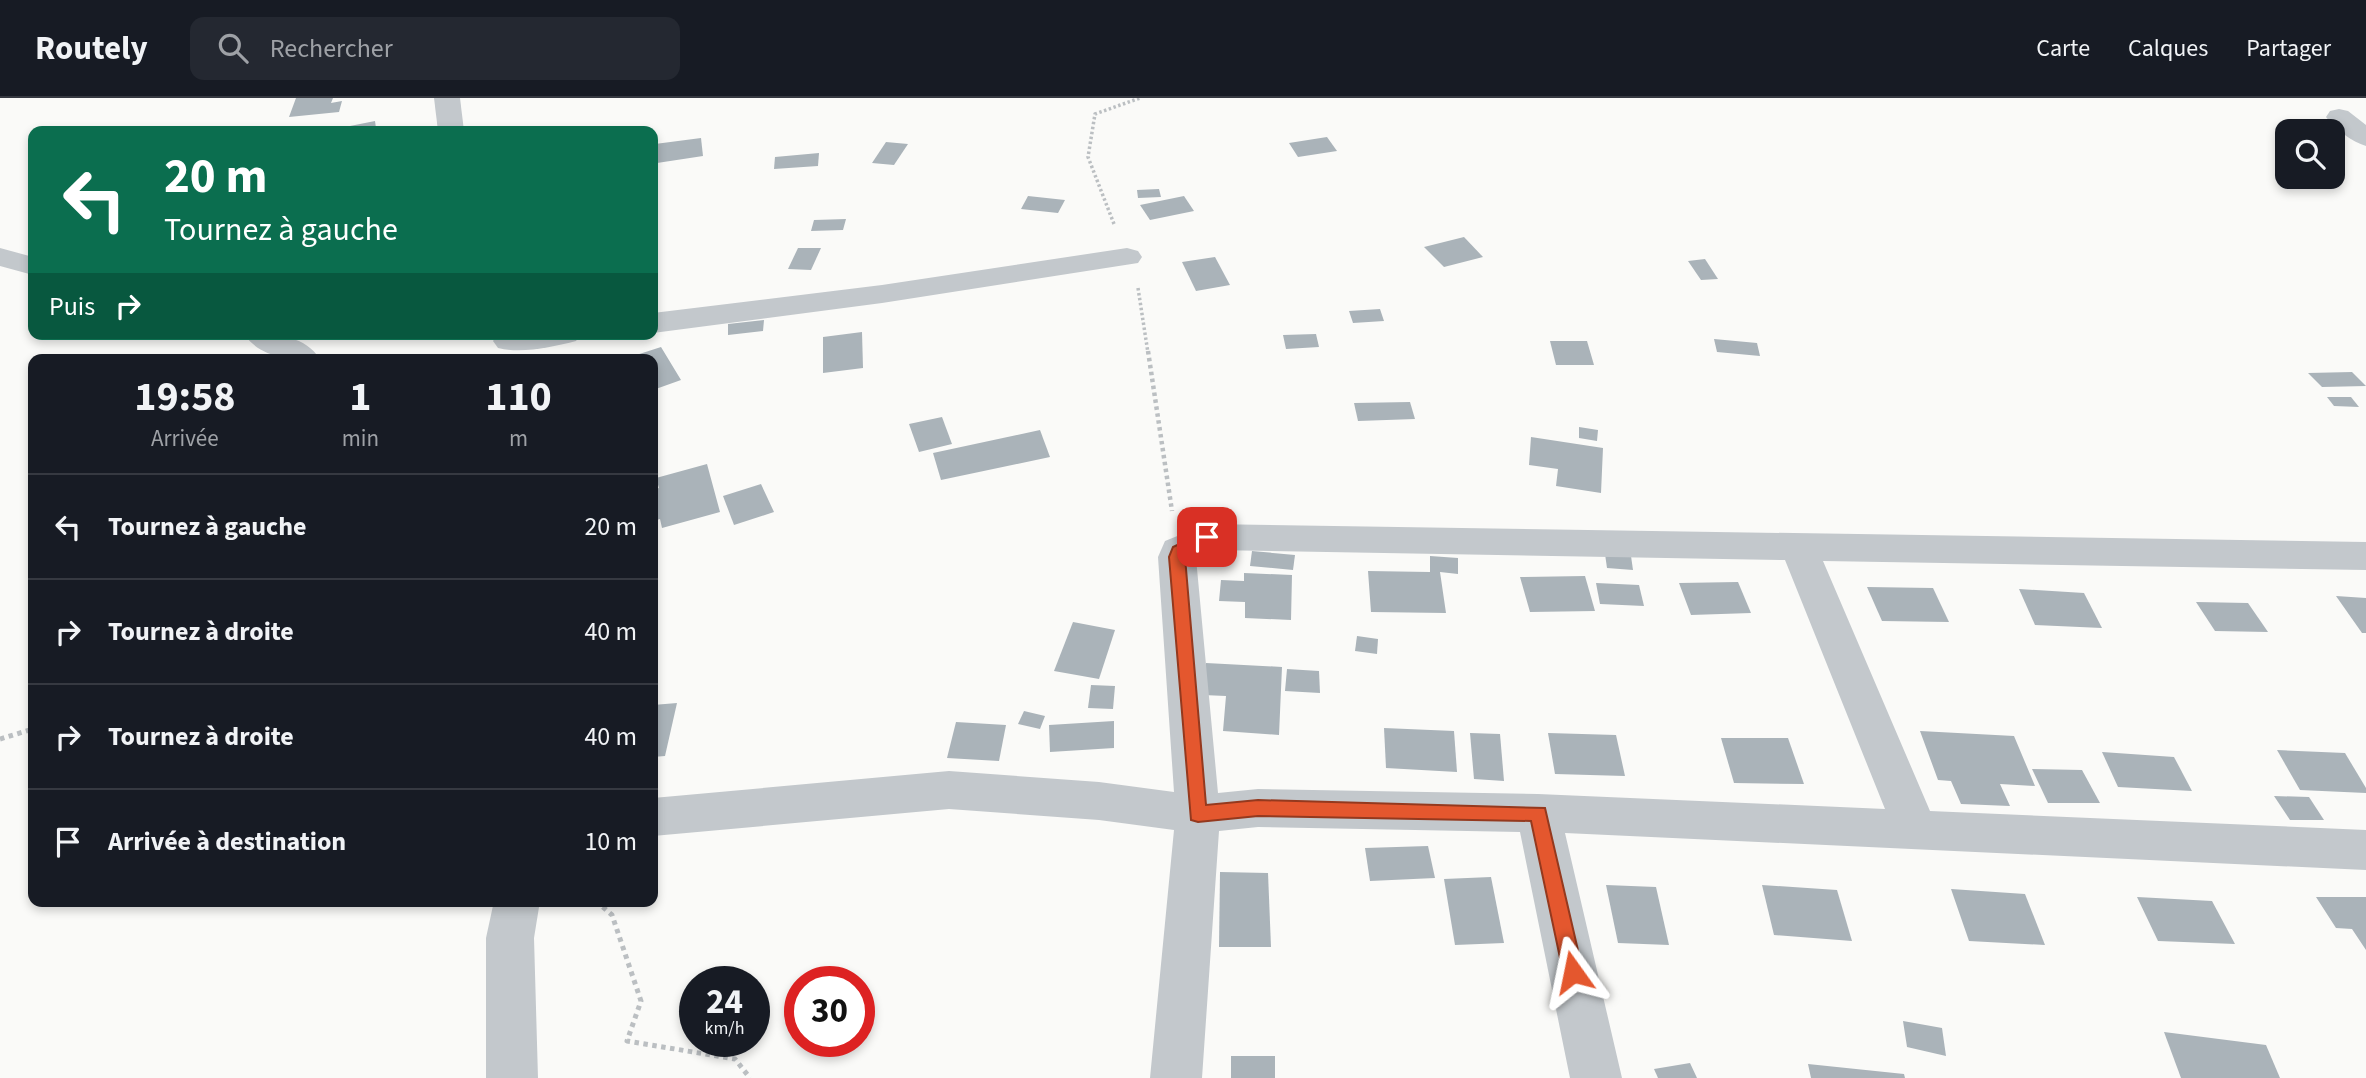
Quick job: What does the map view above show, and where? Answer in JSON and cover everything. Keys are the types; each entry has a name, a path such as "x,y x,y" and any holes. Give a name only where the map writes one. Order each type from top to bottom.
{"street":[{"path":"447,98 450,126"},
{"path":"2339,117 2366,138"},
{"path":"0,257 28,265"},
{"path":"658,322 881,294 1127,257"},
{"path":"271,340 295,354"},
{"path":"505,345 532,340"},
{"path":"1176,1078 1198,814 1178,551 1207,537 2366,556"},
{"path":"1797,545 1891,765 1916,832"},
{"path":"658,817 950,790 1099,801 1198,814 1258,808 1538,813 1916,832 2366,850"},
{"path":"1538,813 1596,1078"},
{"path":"512,1078 510,938 516,907"}],"path":[{"path":"1140,98 1095,114 1088,157 1137,281 1178,551"},
{"path":"0,739 28,731"},
{"path":"603,907 612,915 642,1001 626,1041 735,1059 750,1078"}],"building":[{"path":"296,98 333,98 331,103 342,101 339,112 289,117"},
{"path":"375,121 376,126 350,126"},
{"path":"1327,137 1337,151 1298,157 1289,143"},
{"path":"701,138 703,156 658,163 658,144"},
{"path":"886,142 908,144 894,165 872,163"},
{"path":"819,153 818,166 774,169 775,157"},
{"path":"1159,189 1161,197 1138,198 1137,190"},
{"path":"1028,196 1065,200 1058,213 1021,209"},
{"path":"1184,196 1194,211 1150,220 1140,205"},
{"path":"846,219 843,230 811,231 814,220"},
{"path":"1464,237 1483,257 1444,267 1424,247"},
{"path":"798,248 821,248 811,270 788,269"},
{"path":"1215,257 1230,285 1196,291 1182,262"},
{"path":"1705,259 1718,279 1701,280 1688,261"},
{"path":"1380,309 1384,321 1353,323 1349,311"},
{"path":"764,320 763,331 728,335 728,324"},
{"path":"862,332 863,368 823,373 823,337"},
{"path":"1316,334 1319,347 1286,349 1283,335"},
{"path":"1714,339 1757,343 1760,356 1717,352"},
{"path":"1550,341 1587,341 1594,365 1556,365"},
{"path":"661,347 681,380 658,388 658,354 639,354"},
{"path":"2352,372 2366,386 2322,387 2308,373"},
{"path":"2327,397 2351,397 2359,407 2334,406"},
{"path":"1410,402 1415,419 1358,421 1354,403"},
{"path":"942,417 952,444 919,452 909,424"},
{"path":"1579,427 1598,430 1597,441 1579,438"},
{"path":"1040,430 1050,457 941,480 933,453"},
{"path":"1531,437 1603,448 1601,493 1556,486 1558,469 1529,465"},
{"path":"707,464 720,512 662,528 658,520 658,477"},
{"path":"761,484 774,512 734,525 723,496"},
{"path":"1604,547 1630,549 1633,570 1607,568"},
{"path":"1252,551 1295,555 1293,570 1250,566"},
{"path":"1430,556 1458,558 1458,574 1440,572 1446,613 1371,612 1368,571 1430,572"},
{"path":"1244,573 1292,575 1291,620 1245,618 1245,602 1219,601 1221,580 1244,581"},
{"path":"1585,576 1595,611 1530,612 1520,577"},
{"path":"1738,582 1751,613 1691,615 1679,583"},
{"path":"1596,583 1639,585 1644,606 1600,604"},
{"path":"1867,587 1933,588 1949,622 1882,621"},
{"path":"2019,589 2084,593 2102,628 2035,625"},
{"path":"2336,596 2366,598 2366,633 2362,633"},
{"path":"2196,602 2248,603 2268,632 2215,631"},
{"path":"1073,622 1115,630 1099,679 1054,671"},
{"path":"1357,636 1378,639 1377,654 1355,651"},
{"path":"1206,663 1282,667 1279,735 1223,731 1226,696 1203,695"},
{"path":"1287,669 1319,671 1320,693 1285,691"},
{"path":"1091,685 1115,686 1113,709 1088,708"},
{"path":"677,703 665,756 658,757 658,705"},
{"path":"1024,711 1045,716 1040,729 1018,724"},
{"path":"1114,721 1114,748 1050,752 1049,725"},
{"path":"956,722 1006,725 999,761 947,758"},
{"path":"1384,728 1454,731 1457,772 1386,768"},
{"path":"1920,731 2014,736 2035,786 2000,784 2010,806 1961,804 1951,781 1938,780"},
{"path":"1470,733 1500,734 1504,781 1474,779"},
{"path":"1548,733 1616,735 1625,776 1555,774"},
{"path":"1721,738 1788,738 1804,784 1734,783"},
{"path":"2277,750 2345,753 2366,788 2366,793 2300,790"},
{"path":"2102,752 2174,757 2192,791 2118,787"},
{"path":"2032,769 2082,770 2100,803 2048,803"},
{"path":"2274,796 2309,797 2324,820 2290,820"},
{"path":"1428,846 1435,878 1370,881 1365,848"},
{"path":"1220,872 1268,873 1271,947 1219,947"},
{"path":"1491,877 1504,943 1455,945 1444,879"},
{"path":"1606,885 1656,887 1669,945 1618,943"},
{"path":"1762,885 1837,890 1852,941 1774,935"},
{"path":"1951,889 2025,894 2045,945 1969,941"},
{"path":"2137,897 2212,901 2235,944 2158,941"},
{"path":"2316,897 2366,897 2366,950 2352,929 2336,928"},
{"path":"1903,1021 1942,1028 1946,1056 1907,1047"},
{"path":"2164,1032 2266,1045 2280,1078 2181,1078"},
{"path":"1231,1056 1275,1056 1275,1078 1231,1078"},
{"path":"1690,1063 1697,1078 1658,1078 1654,1069"},
{"path":"1808,1064 1904,1074 1905,1078 1811,1078"}],"route":[{"path":"1207,537 1178,551 1177,557 1198,814 1258,808 1538,813 1573,972"}]}
